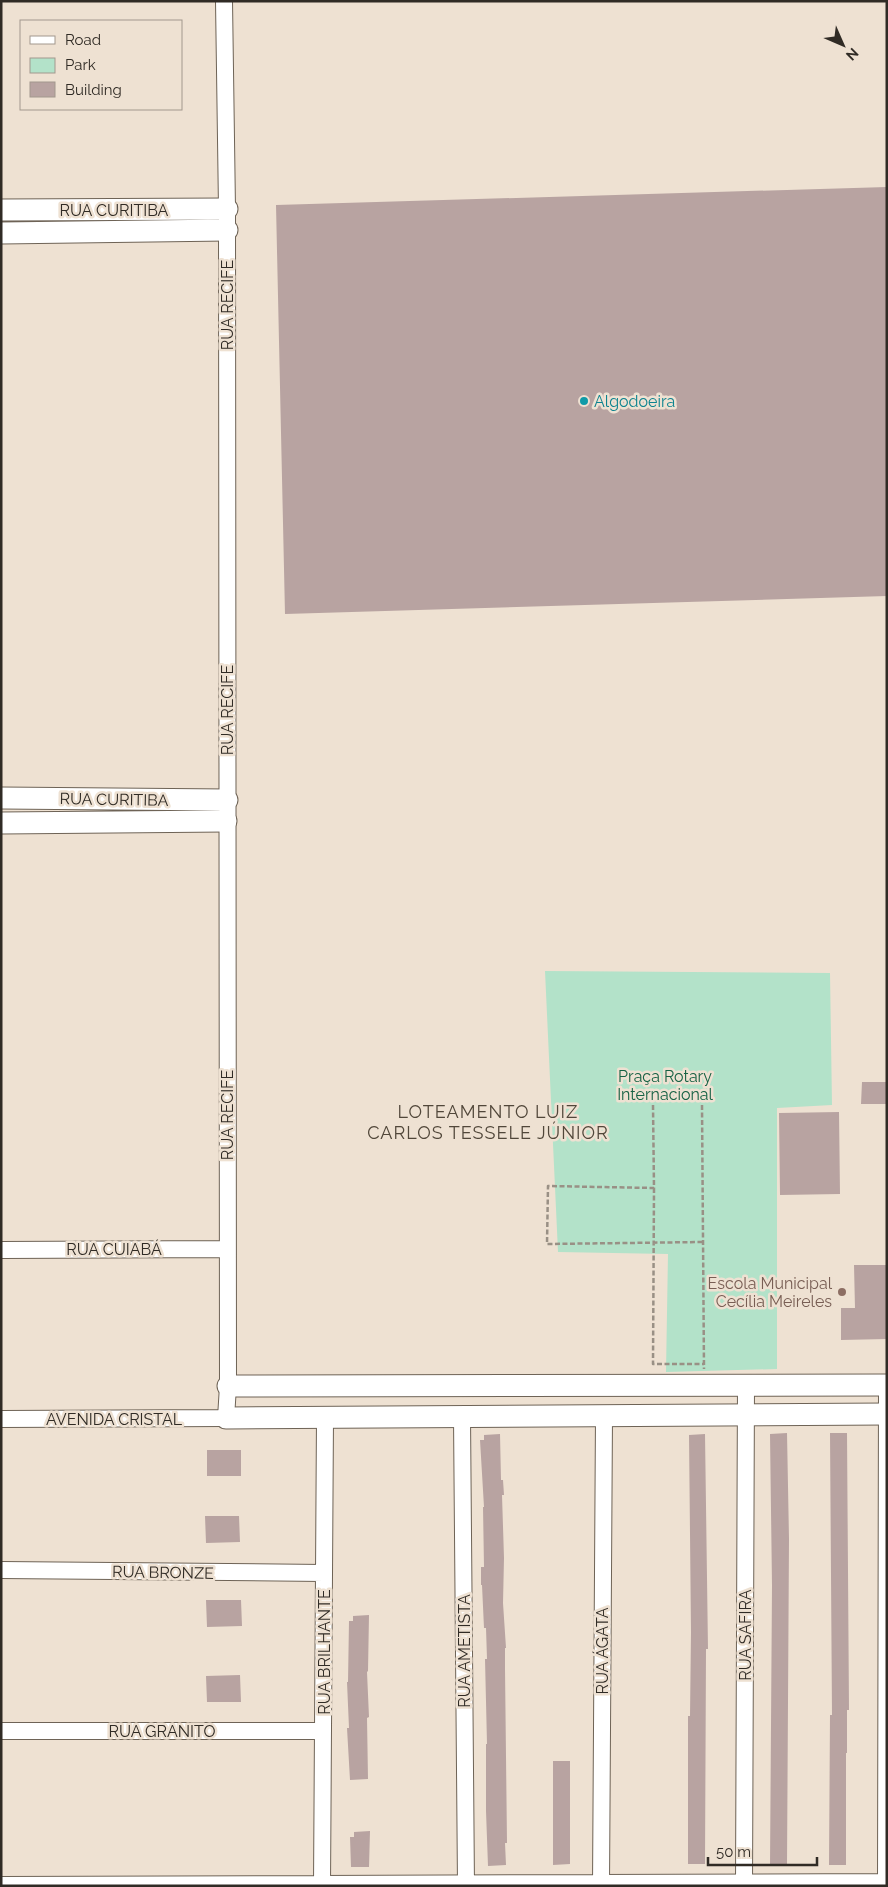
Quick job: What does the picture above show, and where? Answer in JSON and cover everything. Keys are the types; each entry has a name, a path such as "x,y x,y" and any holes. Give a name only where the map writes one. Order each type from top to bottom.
{"street":[{"name":"RUA RECIFE","path":"224,1 227,209 226,822 228,1386 226,1418"},
{"name":"RUA CURITIBA","path":"1,210 227,209"},
{"name":"RUA CURITIBA","path":"1,233 227,230"},
{"name":"RUA CURITIBA","path":"1,798 226,800"},
{"name":"RUA CURITIBA","path":"1,823 226,822"},
{"name":"RUA CUIABÁ","path":"1,1250 227,1249"},
{"name":"RUA SAFIRA","path":"744,1884 746,1385"},
{"path":"228,1386 887,1385"},
{"path":"1,1885 886,1884 887,1389"},
{"path":"226,1418 886,1414"},
{"name":"RUA ÁGATA","path":"601,1884 604,1416"},
{"name":"RUA AMETISTA","path":"462,1417 466,1885"},
{"name":"AVENIDA CRISTAL","path":"1,1419 226,1418"},
{"name":"RUA BRILHANTE","path":"322,1885 325,1418"},
{"name":"RUA BRONZE","path":"1,1570 324,1573"},
{"name":"RUA GRANITO","path":"1,1731 323,1731"}],"path":[{"path":"702,1105 704,1385"},
{"path":"653,1106 653,1364 704,1364"},
{"path":"654,1188 548,1186 547,1244 704,1242"}],"green space":[{"name":"Praça Rotary Internacional","path":"545,971 830,973 832,1105 777,1108 777,1369 666,1372 668,1254 558,1252"}],"building":[{"name":"Algodoeira","path":"887,187 887,596 285,614 276,205"},
{"path":"862,1082 887,1082 887,1104 861,1104"},
{"path":"839,1112 840,1194 780,1195 779,1113"},
{"path":"854,1265 887,1265 887,1339 841,1340 841,1308 855,1308"},
{"path":"787,1433 789,1539 787,1866 770,1866 772,1585 770,1434"},
{"path":"830,1433 847,1433 849,1710 847,1710 846,1753 846,1865 829,1865 830,1715 832,1715"},
{"path":"500,1434 501,1480 503,1480 504,1495 502,1495 503,1603 506,1648 507,1843 505,1843 506,1865 488,1866 485,1659 487,1659 486,1628 484,1628 481,1585 481,1567 484,1567 484,1507 480,1440 484,1440 484,1435"},
{"path":"705,1434 708,1649 706,1649 705,1864 688,1864 688,1716 690,1716 691,1632 689,1435"},
{"path":"207,1450 241,1450 241,1476 207,1476"},
{"path":"205,1516 239,1516 240,1542 206,1543"},
{"path":"206,1600 241,1600 242,1626 207,1627"},
{"path":"369,1615 367,1672 369,1717 367,1718 368,1779 350,1780 347,1728 349,1728 347,1682 349,1621 353,1621 353,1616"},
{"path":"240,1675 241,1702 207,1702 206,1676"},
{"path":"553,1761 570,1761 570,1864 553,1865"},
{"path":"370,1831 369,1867 351,1867 350,1837 354,1837 354,1832"}],"place":[{"name":"Algodoeira","path":"584,401"},
{"name":"Escola Municipal Cecília Meireles","path":"842,1292"}],"district":[{"name":"LOTEAMENTO LUIZ CARLOS TESSELE JÚNIOR","path":"488,1122"}]}
